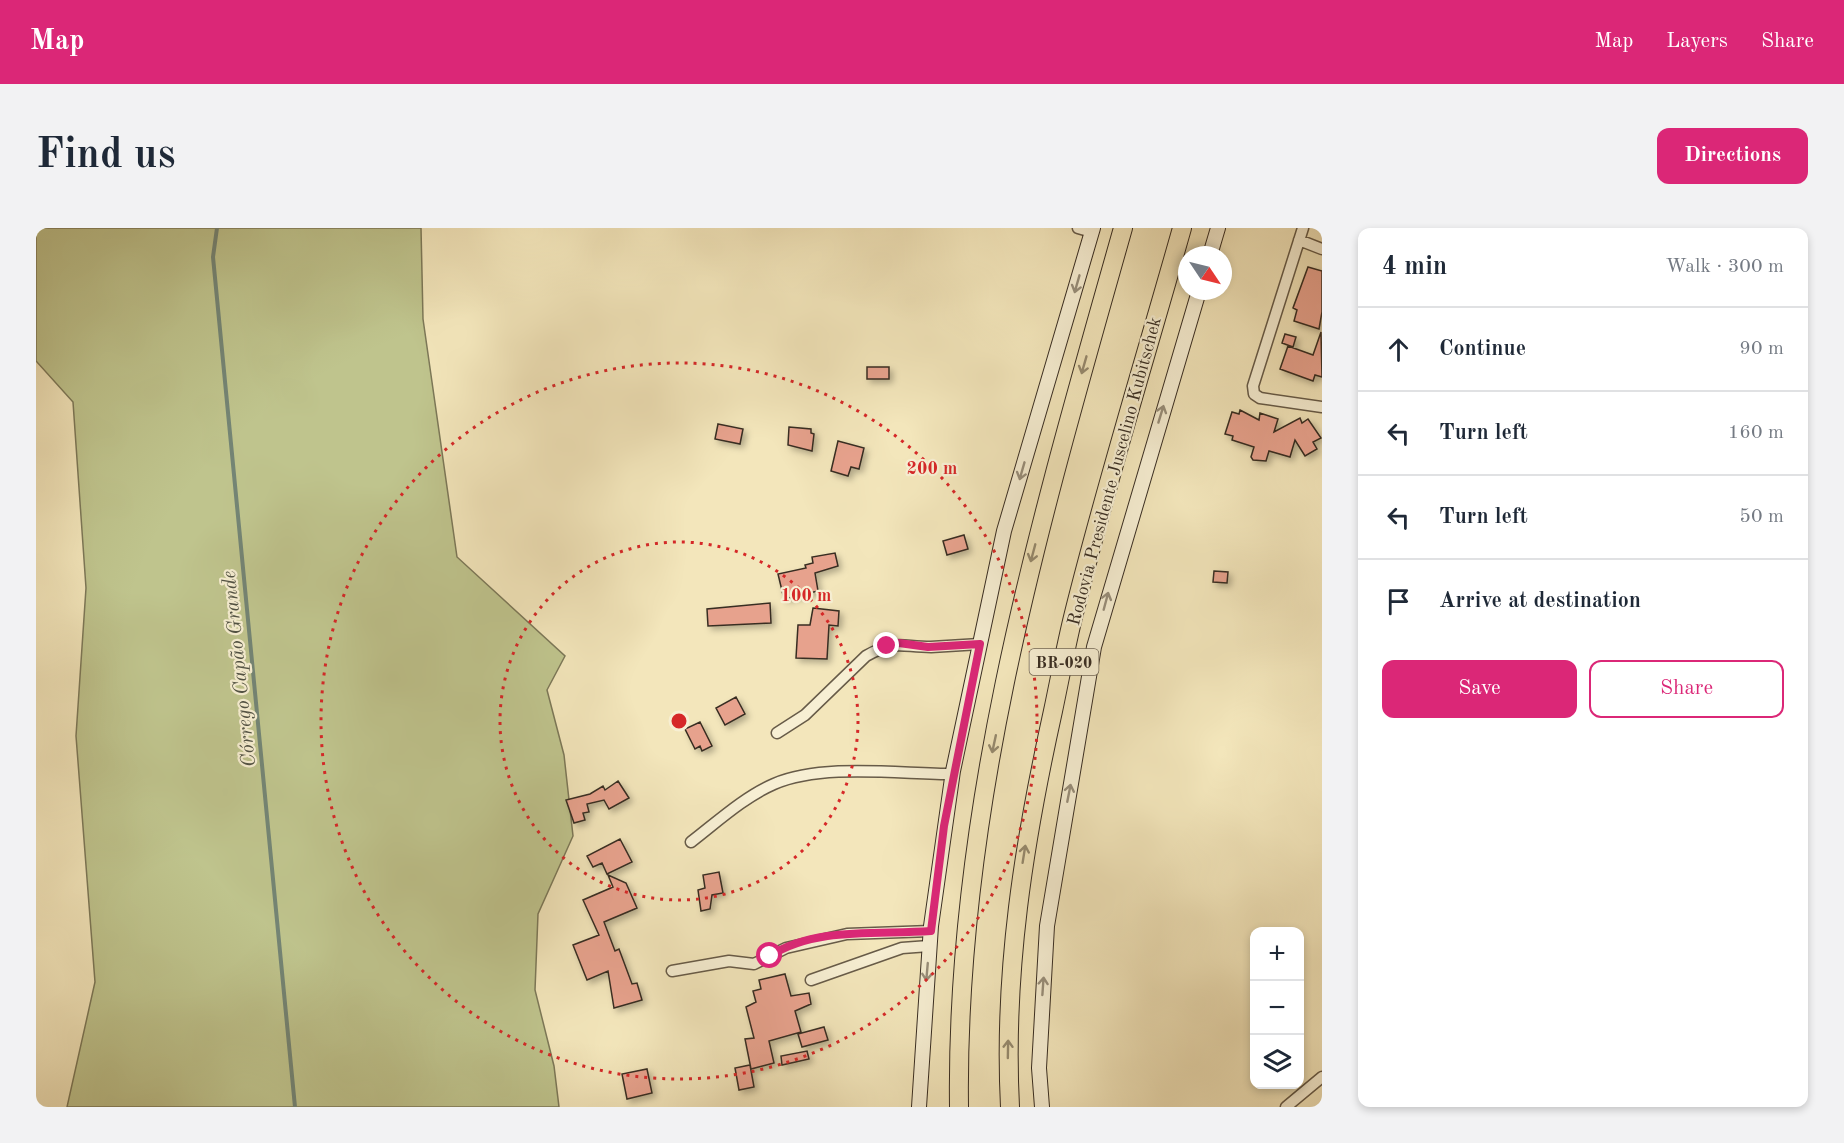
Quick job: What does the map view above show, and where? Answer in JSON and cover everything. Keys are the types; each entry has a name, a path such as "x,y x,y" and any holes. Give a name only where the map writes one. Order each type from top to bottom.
{"highway":[{"name":"BR-020","path":"959,1107 964,954 978,824 1028,570 1123,228"},
{"name":"Rodovia Presidente Juscelino Kubitschek","path":"1010,1107 1008,1060 1011,977 1020,882 1033,800 1074,614 1182,228"}],"main road":[{"path":"1213,246 1218,228"},
{"path":"919,1107 929,946 952,774 1004,531 1093,230"},
{"path":"1042,1107 1039,1068 1047,926 1094,647 1196,300"}],"street":[{"path":"1078,228 1093,230"},
{"path":"1304,228 1253,386 1254,394 1260,398 1322,407"},
{"path":"1299,240 1322,249"},
{"path":"777,733 805,715 866,656 877,650 899,643 928,647 980,644"},
{"path":"691,842 760,792 794,777 842,772 952,774"},
{"path":"672,971 729,961 754,964 786,948 848,934 931,931"},
{"path":"811,980 894,951 929,946"},
{"path":"1286,1107 1322,1077"}],"green space":[{"path":"36,228 421,228 423,319 457,557 565,656 547,690 564,755 573,836 538,914 535,990 554,1066 559,1107 67,1107 95,982 76,736 86,588 73,402 36,361"}],"building":[{"path":"1308,267 1322,271 1322,312 1319,329 1294,321 1297,310 1293,308"},
{"path":"1321,332 1322,377 1315,375 1313,381 1280,369 1288,346 1313,355"},
{"path":"1285,334 1296,337 1293,347 1282,343"},
{"path":"867,367 889,367 889,379 867,379"},
{"path":"1240,410 1259,420 1260,413 1278,419 1274,432 1300,418 1302,423 1308,419 1321,438 1313,442 1317,449 1305,456 1295,440 1290,457 1269,451 1266,461 1253,460 1251,457 1254,447 1232,440 1233,436 1225,434 1232,412 1239,414"},
{"path":"718,424 743,429 740,444 715,439"},
{"path":"789,427 811,429 811,433 814,434 812,451 788,445"},
{"path":"838,441 864,448 859,469 851,467 848,476 831,471"},
{"path":"964,535 968,549 947,555 943,541"},
{"path":"835,553 838,566 815,573 818,591 784,599 778,574 806,568 805,565 813,563 812,557"},
{"path":"1214,571 1228,572 1227,583 1213,582"},
{"path":"770,603 771,623 708,626 707,609"},
{"path":"813,608 839,611 838,626 829,625 827,659 796,658 798,625 810,625"},
{"path":"736,697 745,714 725,725 716,708"},
{"path":"700,722 712,746 702,751 700,746 695,749 685,729"},
{"path":"618,781 629,798 609,809 604,800 587,804 589,812 583,813 585,820 574,823 566,800 590,794 603,786 605,790"},
{"path":"620,839 632,862 607,874 602,863 593,867 587,856"},
{"path":"719,872 723,893 712,895 710,909 701,911 698,890 705,888 703,875"},
{"path":"608,875 626,883 637,908 604,922 615,951 619,949 632,984 637,983 642,1000 614,1008 608,971 587,980 573,945 599,935 583,900 613,887"},
{"path":"785,974 791,996 809,993 811,1004 795,1011 801,1032 769,1041 774,1063 751,1069 745,1039 754,1038 746,1007 756,1002 753,991 761,989 759,980"},
{"path":"824,1027 828,1040 802,1047 798,1034"},
{"path":"807,1051 809,1059 782,1065 781,1056"},
{"path":"750,1065 754,1087 739,1090 735,1068"},
{"path":"647,1069 652,1093 627,1099 622,1074"}],"waterway":[{"name":"Córrego Capão Grande","path":"217,228 213,257 295,1107"}],"route":[{"path":"770,956 810,940 848,934 931,931 953,771 980,644 928,647 899,643 887,646"}]}
